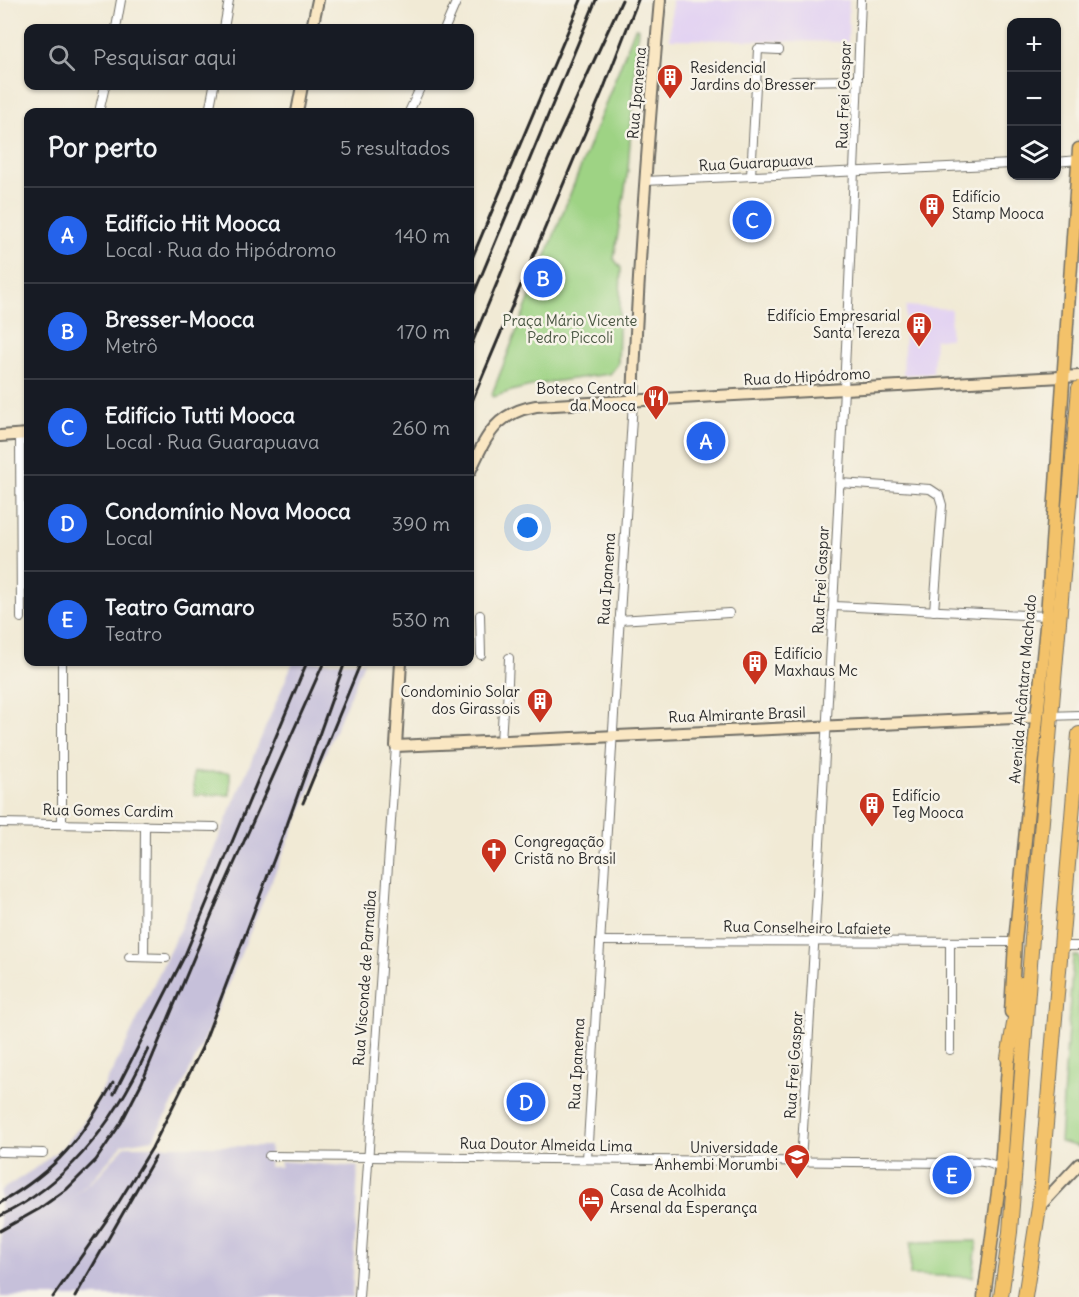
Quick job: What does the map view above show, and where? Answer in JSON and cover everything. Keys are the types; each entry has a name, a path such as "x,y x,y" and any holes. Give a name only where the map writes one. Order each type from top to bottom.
{"highway":[{"name":"Avenida Alcântara Machado","path":"1001,1297 1010,1232 1032,938 1079,388"},
{"path":"1025,1297 1040,1207 1079,734"},
{"path":"1008,1058 1023,973 1032,938"}],"main road":[{"name":"Avenida Alcântara Machado","path":"984,1297 1000,1169 1015,942 1047,616 1079,155"}],"street":[{"path":"117,24 121,0"},
{"path":"225,24 229,0"},
{"path":"313,24 318,0"},
{"path":"447,24 457,0"},
{"name":"Rua Ipanema","path":"587,1159 633,401 634,345 660,0"},
{"name":"Rua Frei Gaspar","path":"801,1162 834,606 861,0"},
{"path":"751,176 758,49 779,50"},
{"path":"794,81 858,80"},
{"path":"100,108 104,90"},
{"path":"210,108 213,90"},
{"path":"298,108 301,90"},
{"path":"412,108 419,90"},
{"path":"1061,160 1079,155"},
{"name":"Rua Guarapuava","path":"645,181 1007,164"},
{"name":"Rua do Hipódromo","path":"474,463 498,421 521,409 536,406 1079,376"},
{"path":"0,436 24,434 21,618"},
{"path":"840,483 930,489 939,495 942,505 934,611"},
{"path":"834,606 1047,616"},
{"path":"619,620 729,613"},
{"path":"480,615 481,655"},
{"path":"474,633 480,632"},
{"path":"501,741 503,710 507,707 509,658"},
{"path":"62,666 62,824"},
{"name":"Rua Visconde de Parnaíba","path":"359,1297 401,666"},
{"name":"Rua Almirante Brasil","path":"396,746 1079,715"},
{"name":"Rua Gomes Cardim","path":"0,823 215,827"},
{"path":"144,957 145,825"},
{"name":"Rua Conselheiro Lafaiete","path":"600,941 1015,942"},
{"path":"950,943 950,1050"},
{"path":"1061,946 1079,946"},
{"path":"129,957 166,958"},
{"path":"0,1152 43,1153"},
{"name":"Rua Doutor Almeida Lima","path":"269,1156 801,1162 952,1163 987,1161 1000,1169"},
{"path":"1040,1207 1079,1164"},
{"path":"1066,1177 1079,1172"}],"shaded area":[{"path":"672,0 849,0 848,42 670,39"},
{"path":"906,306 951,309 950,339 935,339 933,373 903,375"},
{"path":"291,666 362,666 206,1036 182,1087 153,1139 123,1144 92,1180 72,1197 95,1179 125,1146 270,1146 269,1167 280,1167 281,1161 358,1167 352,1297 0,1297 0,1191 65,1145 89,1115 124,1048 184,920"}],"green space":[{"name":"Praça Mário Vicente Pedro Piccoli","path":"635,28 638,28 628,170 614,259 621,268 618,364 610,374 536,385 493,397 492,394"},
{"path":"194,772 230,772 230,795 194,795"},
{"path":"1073,956 1079,956 1079,1147 1060,1142"},
{"path":"977,1241 973,1277 910,1275 911,1242"}],"railway":[{"path":"474,254 581,0"},
{"path":"474,293 596,0"},
{"path":"474,338 549,158 622,0"},
{"path":"474,396 603,90 638,0"},
{"path":"114,1094 185,955 305,666"},
{"path":"0,1231 39,1209 67,1189 96,1160 121,1123 142,1082 217,902 322,666"},
{"path":"53,1297 115,1208 152,1148 202,1048 287,825 344,666"},
{"path":"303,803 359,666"},
{"path":"0,1216 48,1186 89,1146 122,1099 148,1049"},
{"path":"0,1203 37,1178 66,1152 90,1121 113,1083"},
{"path":"75,1297 155,1157"}],"place":[{"name":"Residencial Jardins do Bresser","path":"670,100"},
{"name":"Edifício Tutti Mooca","path":"752,220"},
{"name":"Edifício Stamp Mooca","path":"932,229"},
{"name":"Bresser-Mooca","path":"543,278"},
{"name":"Edifício Empresarial Santa Tereza","path":"919,348"},
{"name":"Boteco Central da Mooca","path":"656,421"},
{"name":"Edifício Hit Mooca","path":"706,441"},
{"name":"Edifício Maxhaus Mc","path":"755,686"},
{"name":"Condominio Solar dos Girassois","path":"540,724"},
{"name":"Edifício Teg Mooca","path":"872,828"},
{"name":"Congregação Cristã no Brasil","path":"494,874"},
{"name":"Condomínio Nova Mooca","path":"526,1102"},
{"name":"Teatro Gamaro","path":"952,1175"},
{"name":"Universidade Anhembi Morumbi","path":"797,1180"},
{"name":"Casa de Acolhida Arsenal da Esperança","path":"591,1223"}]}
